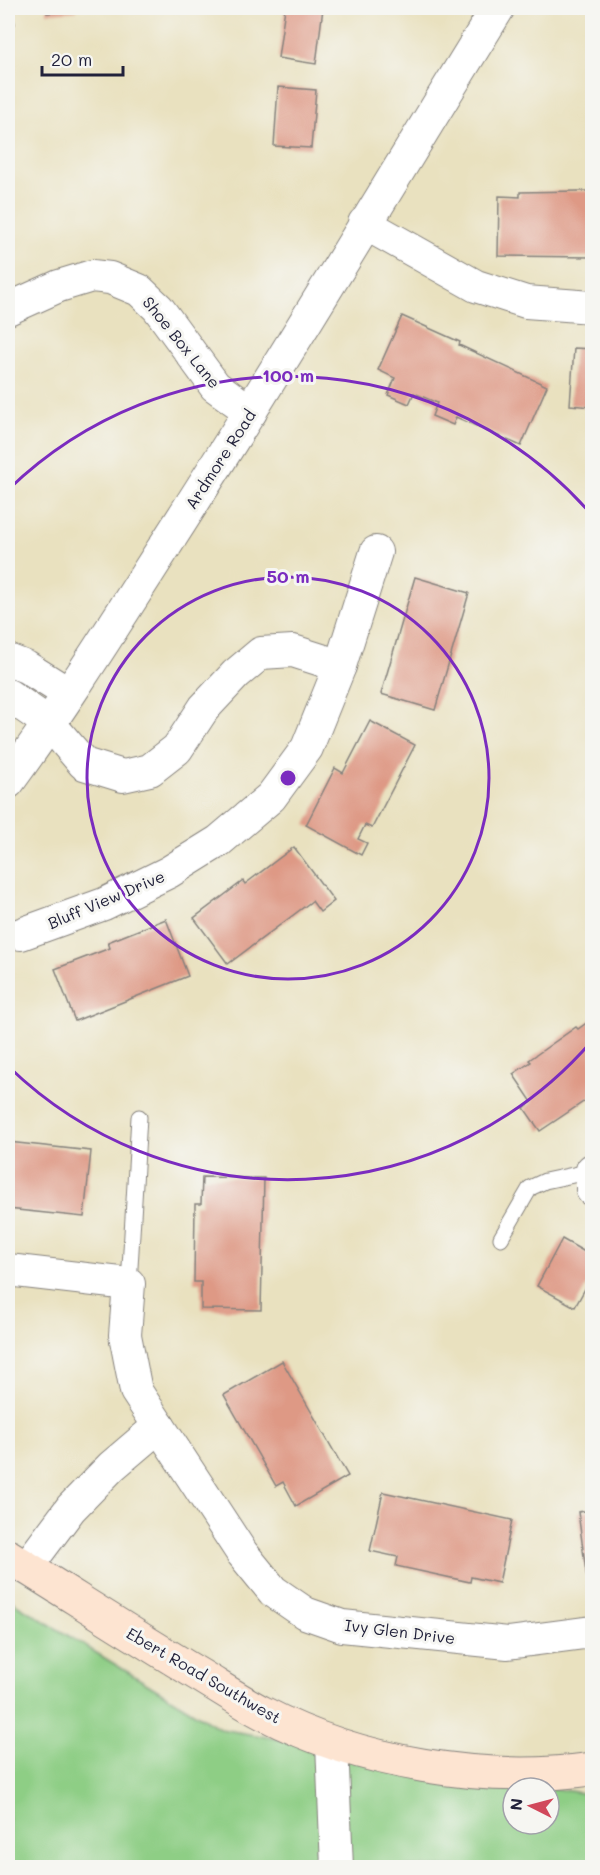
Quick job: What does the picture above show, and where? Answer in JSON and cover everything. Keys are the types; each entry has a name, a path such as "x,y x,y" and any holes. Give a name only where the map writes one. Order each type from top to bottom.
{"main road":[{"name":"Ebert Road Southwest","path":"17,1562 263,1713 332,1743 420,1765 468,1773 565,1773 592,1769"}],"street":[{"name":"Ardmore Road","path":"8,782 50,724 251,412 364,223 498,8"},
{"path":"364,223 476,286 526,302 592,307"},
{"name":"Shoe Box Lane","path":"8,309 59,286 92,276 110,278 139,290 165,317 215,386 251,412"},
{"name":"Bluff View Drive","path":"21,934 104,904 169,872 219,841 271,797 307,748 340,666 376,552"},
{"path":"8,695 50,724 84,764 123,776 150,770 177,748 204,708 236,674 261,653 293,651 340,666"},
{"path":"8,660 26,667 69,694"},
{"path":"592,1170 592,1190"},
{"path":"8,1270 129,1284"},
{"name":"Ivy Glen Drive","path":"129,1284 125,1335 136,1391 242,1553 273,1591 305,1613 342,1626 508,1643 592,1632"},
{"path":"17,1562 112,1466 159,1426"},
{"path":"332,1743 337,1868"}],"lane":[{"path":"129,1284 139,1117"},
{"path":"501,1238 530,1188 545,1181 592,1170"}],"green space":[{"path":"8,1599 221,1729 501,1779 501,1836 561,1836 561,1789 592,1795 592,1867 8,1867"}],"building":[{"path":"8,8 12,8 15,24 8,25"},
{"path":"47,8 76,8 77,11 47,13"},
{"path":"285,8 323,8 316,64 278,58"},
{"path":"278,87 316,90 311,148 274,146"},
{"path":"592,191 592,257 498,256 499,196 520,197 520,192"},
{"path":"402,316 460,342 459,345 547,386 521,446 456,417 453,425 432,416 437,403 414,393 409,404 388,395 395,378 378,370"},
{"path":"574,348 592,349 592,407 570,405"},
{"path":"415,577 469,593 435,710 381,694"},
{"path":"370,721 415,745 372,828 365,825 358,839 367,843 361,855 306,825 335,768 343,773"},
{"path":"294,847 334,901 320,912 312,901 228,964 194,918 243,881 245,884"},
{"path":"166,919 188,976 75,1021 55,969 110,948 108,942"},
{"path":"592,1019 592,1096 540,1131 524,1108 532,1102 513,1074 576,1027 578,1029"},
{"path":"8,1142 91,1151 84,1217 8,1209"},
{"path":"202,1177 264,1178 261,1310 201,1309 201,1282 194,1282 195,1204 201,1204"},
{"path":"562,1239 592,1256 592,1276 575,1307 537,1286"},
{"path":"282,1361 348,1476 296,1506 283,1482 276,1486 224,1395"},
{"path":"383,1492 512,1520 499,1583 471,1577 470,1582 396,1566 398,1557 370,1551"},
{"path":"592,1510 592,1578 587,1579 578,1512"}]}
